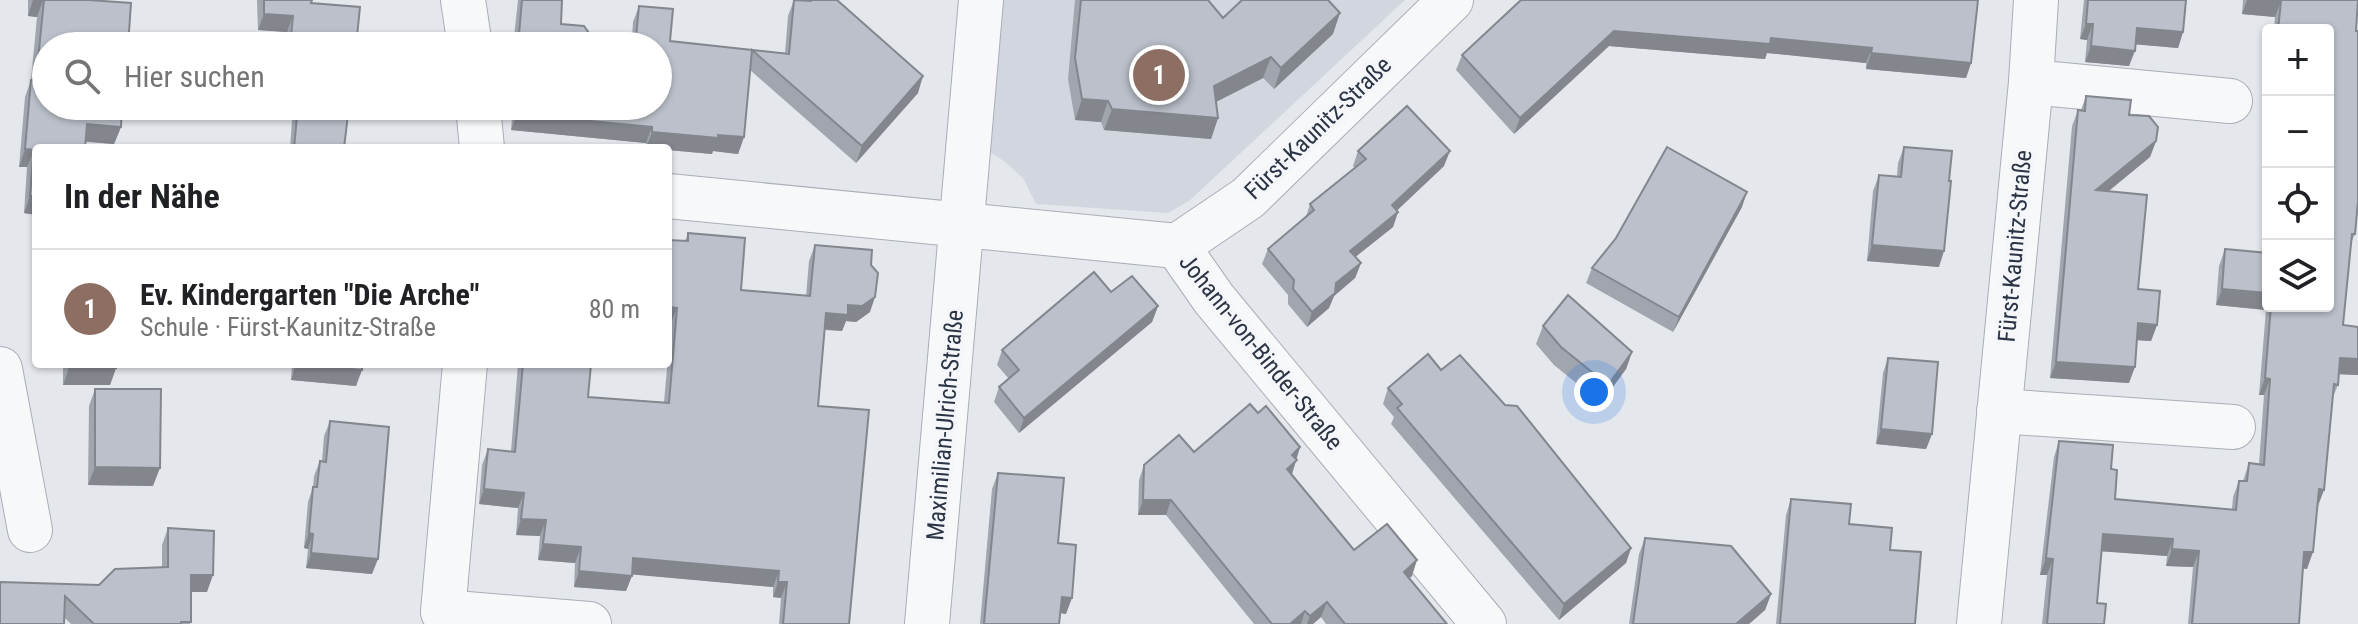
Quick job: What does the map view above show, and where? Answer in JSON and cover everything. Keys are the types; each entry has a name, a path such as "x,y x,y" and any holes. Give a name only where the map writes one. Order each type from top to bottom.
{"street":[{"path":"463,0 468,32"},
{"name":"Maximilian-Ulrich-Straße","path":"927,624 981,0"},
{"name":"Fürst-Kaunitz-Straße","path":"1177,246 1248,198 1451,0"},
{"name":"Fürst-Kaunitz-Straße","path":"1979,624 2031,82 2036,0"},
{"path":"2031,82 2230,101"},
{"path":"479,120 482,144"},
{"path":"672,196 961,225"},
{"name":"Johann-von-Binder-Straße","path":"961,225 1177,246 1214,299 1484,624"},
{"path":"465,368 443,612 589,624"},
{"path":"0,369 30,530"},
{"path":"1999,411 2233,427"}],"shaded area":[{"path":"1000,0 1405,0 1189,201 1168,213 1036,204 1023,178 988,151"}],"building":[{"path":"44,0 131,3 129,32 41,32"},
{"path":"264,0 312,0 311,3 360,7 357,32 291,32 293,16 264,14"},
{"path":"522,0 562,0 561,24 584,26 588,32 519,32"},
{"path":"794,0 837,0 923,76 862,146 752,50 744,137 718,135 718,138 652,132 652,127 579,120 672,120 672,41 789,54"},
{"path":"1081,0 1208,0 1223,18 1242,0 1328,0 1340,13 1281,68 1271,57 1214,86 1218,118 1112,109 1108,101 1082,99 1075,58"},
{"path":"1521,0 1978,0 1971,63 1871,53 1872,48 1771,38 1770,44 1614,31 1520,118 1462,55"},
{"path":"2088,0 2186,0 2183,32 2137,28 2135,51 2091,46 2093,24 2086,24"},
{"path":"2272,0 2358,0 2358,201 2343,325 2358,327 2358,359 2340,358 2338,385 2334,384 2324,490 2319,489 2313,552 2304,552 2299,624 2192,624 2199,551 2172,549 2173,539 2103,534 2097,603 2106,604 2104,624 2047,624 2053,559 2046,558 2059,441 2113,445 2111,469 2117,470 2115,499 2236,510 2239,481 2247,481 2249,463 2264,465 2270,379 2265,378 2270,312 2334,312 2334,24 2279,24 2281,1"},
{"path":"639,6 673,9 671,32 636,32"},
{"path":"31,80 32,120 121,120 121,127 87,124 85,144 32,144 32,150 25,149"},
{"path":"2086,96 2131,100 2129,115 2149,116 2158,127 2156,141 2096,190 2147,195 2138,289 2160,291 2157,325 2138,323 2135,367 2056,362 2078,110 2085,111"},
{"path":"1407,106 1450,151 1392,205 1398,212 1350,251 1361,263 1336,283 1335,293 1312,312 1293,289 1294,280 1268,249 1314,210 1310,204 1366,159 1358,151"},
{"path":"297,120 347,120 344,144 294,144"},
{"path":"1667,147 1747,192 1679,317 1592,268 1616,238"},
{"path":"1904,147 1952,151 1944,251 1872,245 1879,175 1901,177"},
{"path":"688,233 745,238 741,290 810,296 815,245 872,250 871,265 878,273 875,297 862,306 848,305 848,315 826,313 818,406 869,410 849,624 783,624 787,582 778,582 779,571 633,558 632,576 579,571 581,547 543,544 546,520 521,519 524,493 484,489 488,449 515,452 523,368 591,368 588,397 669,403 677,308 672,307 672,240 688,241"},
{"path":"2225,249 2262,252 2262,292 2222,289"},
{"path":"1094,272 1111,292 1132,276 1158,306 1024,418 999,387 1019,370 1002,350"},
{"path":"1568,295 1632,352 1608,385 1561,347 1543,326"},
{"path":"1428,354 1441,370 1460,355 1505,405 1517,406 1631,548 1564,604 1397,408 1402,404 1388,388"},
{"path":"1888,358 1938,362 1932,434 1881,429"},
{"path":"95,389 161,389 160,468 95,467"},
{"path":"1250,404 1258,413 1266,406 1300,447 1292,455 1297,460 1287,469 1354,550 1387,524 1417,560 1404,572 1447,624 1345,624 1327,602 1310,616 1305,611 1290,624 1272,624 1171,500 1143,500 1144,465 1179,435 1194,452"},
{"path":"330,421 389,427 378,559 311,553 313,534 309,533 313,487 317,487 320,461 326,462"},
{"path":"998,473 1064,478 1058,543 1076,545 1072,598 1062,597 1059,624 984,624"},
{"path":"1791,499 1851,504 1849,524 1892,528 1890,550 1921,552 1915,624 1780,624"},
{"path":"168,528 214,531 213,575 191,575 191,622 94,624 65,596 64,624 0,624 0,582 99,585 115,569 168,567"},
{"path":"1645,538 1731,546 1771,594 1736,624 1633,624"}],"place":[{"name":"Ev. Kindergarten \"Die Arche\"","path":"1159,75"}]}
